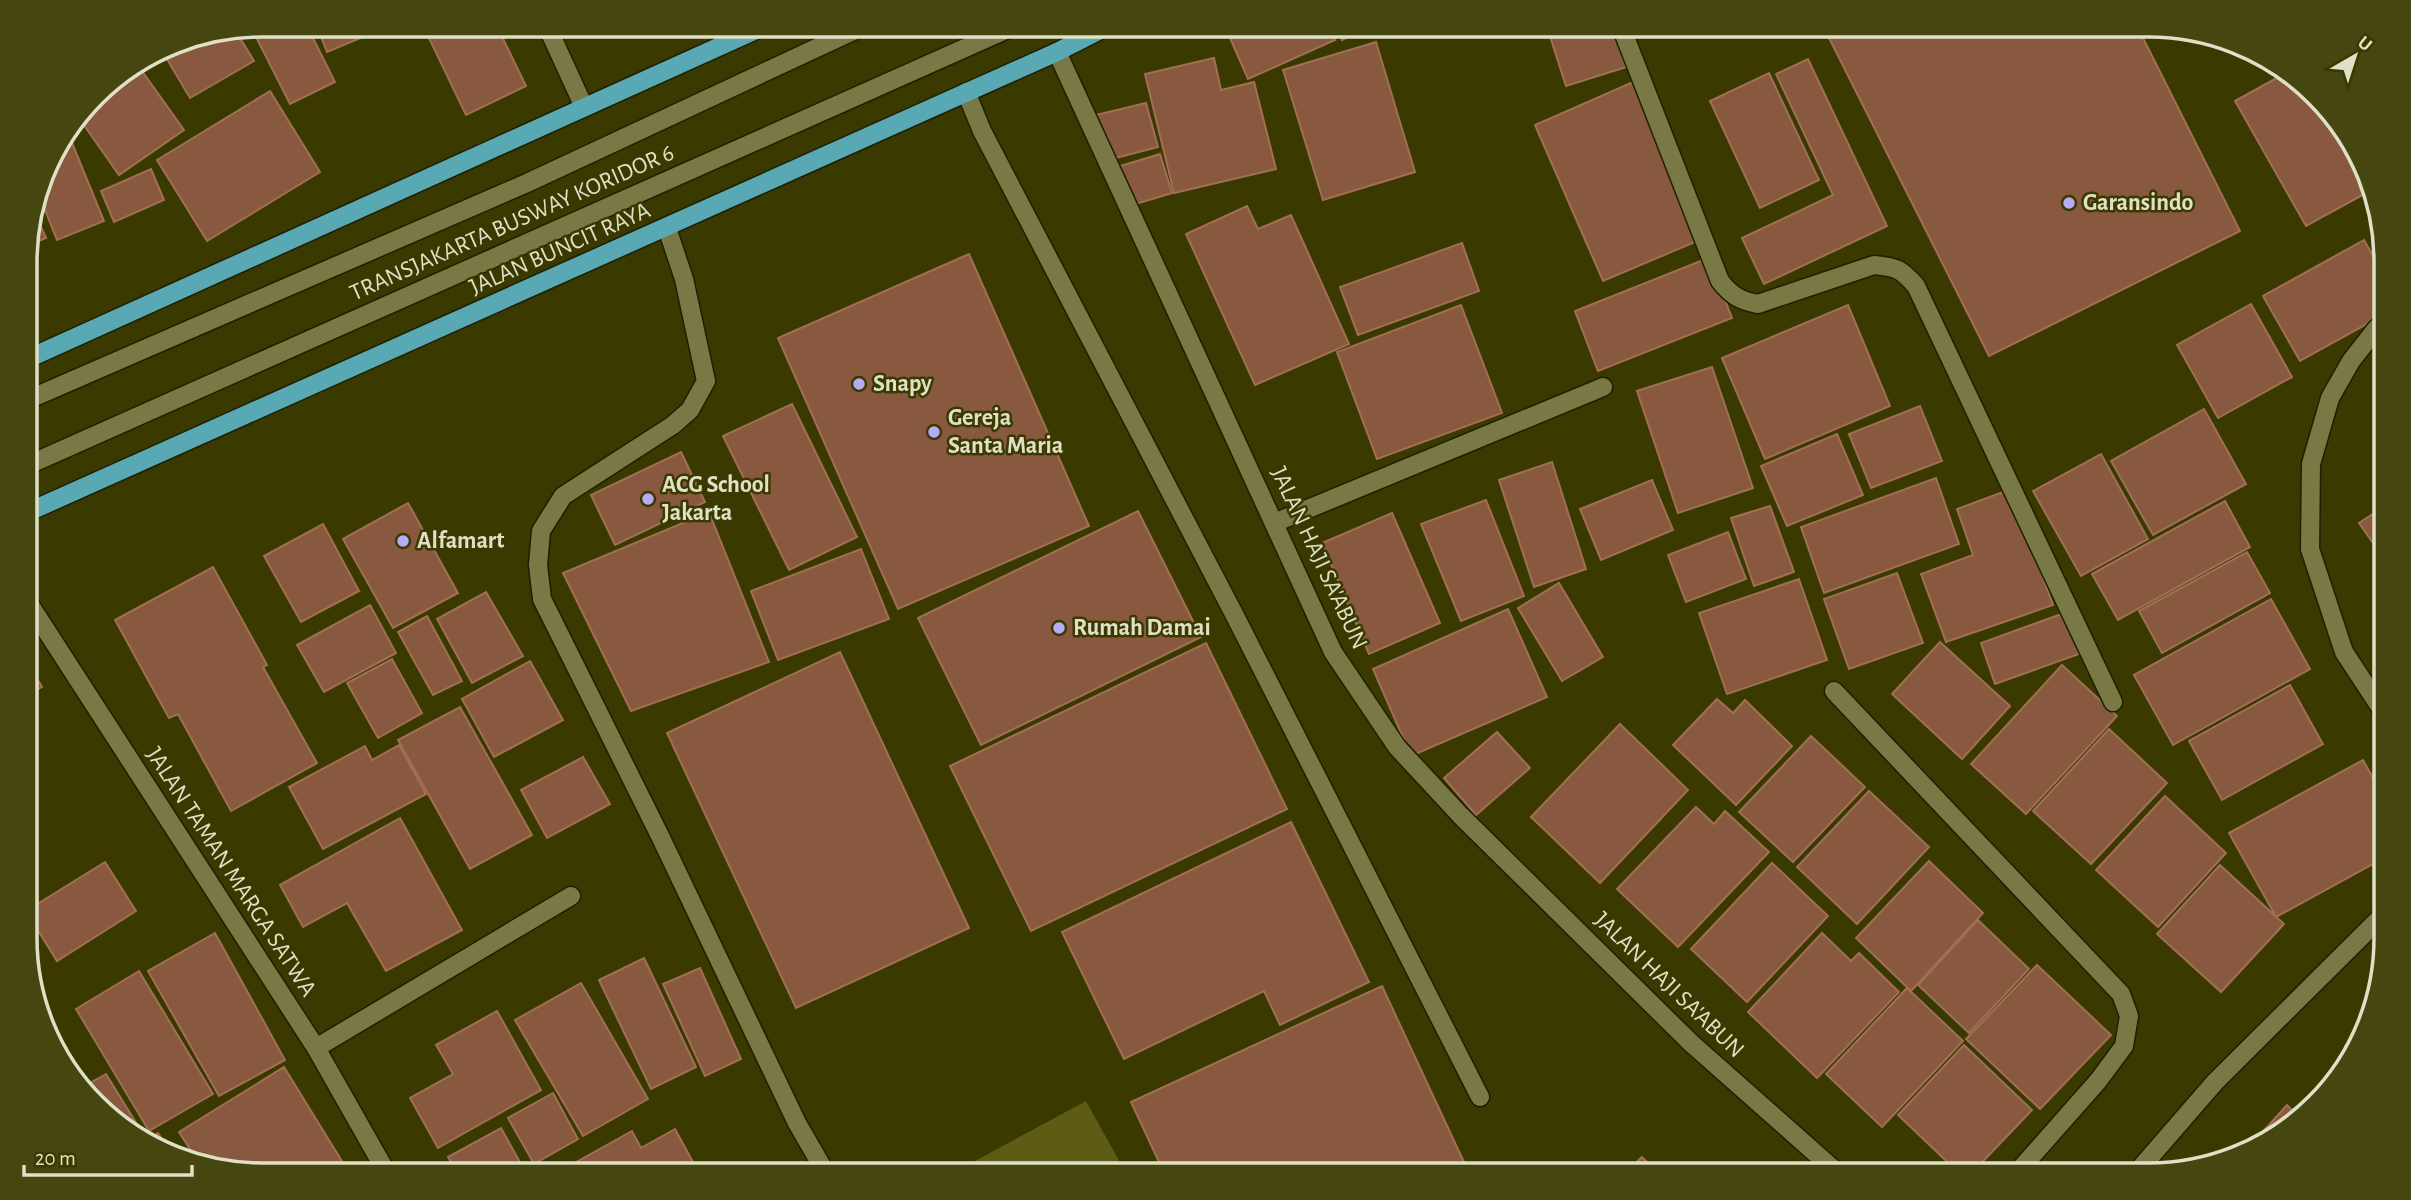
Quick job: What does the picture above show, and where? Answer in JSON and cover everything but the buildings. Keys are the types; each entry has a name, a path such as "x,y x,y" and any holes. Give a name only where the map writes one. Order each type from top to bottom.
{"main road":[{"path":"37,355 740,37"},
{"name":"JALAN BUNCIT RAYA","path":"37,508 667,228 1086,37"}],"street":[{"path":"552,37 584,107"},
{"name":"TRANSJAKARTA BUSWAY KORIDOR 6","path":"37,396 527,183 841,37"},
{"name":"TRANSJAKARTA BUSWAY KORIDOR 6","path":"37,461 990,37"},
{"path":"1625,37 1720,281 1730,294 1744,302 1758,304 1874,265 1892,266 1903,271 1916,286 2113,702"},
{"name":"JALAN HAJI SA'ABUN","path":"1057,52 1333,652 1397,747 1461,816 1691,1043 1826,1163"},
{"path":"966,92 988,144 1240,626 1480,1097"},
{"path":"667,228 684,279 706,381 690,410 673,425 564,496 541,531 538,565 542,599 660,836 797,1123 820,1163"},
{"path":"2374,332 2351,361 2330,398 2311,464 2310,548 2344,652 2374,698"},
{"path":"1274,523 1604,387"},
{"name":"JALAN TAMAN MARGA SATWA","path":"37,616 316,1048 381,1163"},
{"path":"1834,691 2122,994 2129,1016 2124,1046 2098,1081 2026,1163"},
{"path":"316,1048 571,896"},
{"path":"2145,1163 2215,1082 2374,924"}],"shaded area":[{"path":"1086,1101 1120,1163 971,1163"}],"place":[{"name":"Garansindo","path":"2069,203"},
{"name":"Snapy","path":"859,384"},
{"name":"Gereja Santa Maria","path":"934,432"},
{"name":"ACG School Jakarta","path":"648,499"},
{"name":"Alfamart","path":"403,541"},
{"name":"Rumah Damai","path":"1059,628"}]}
